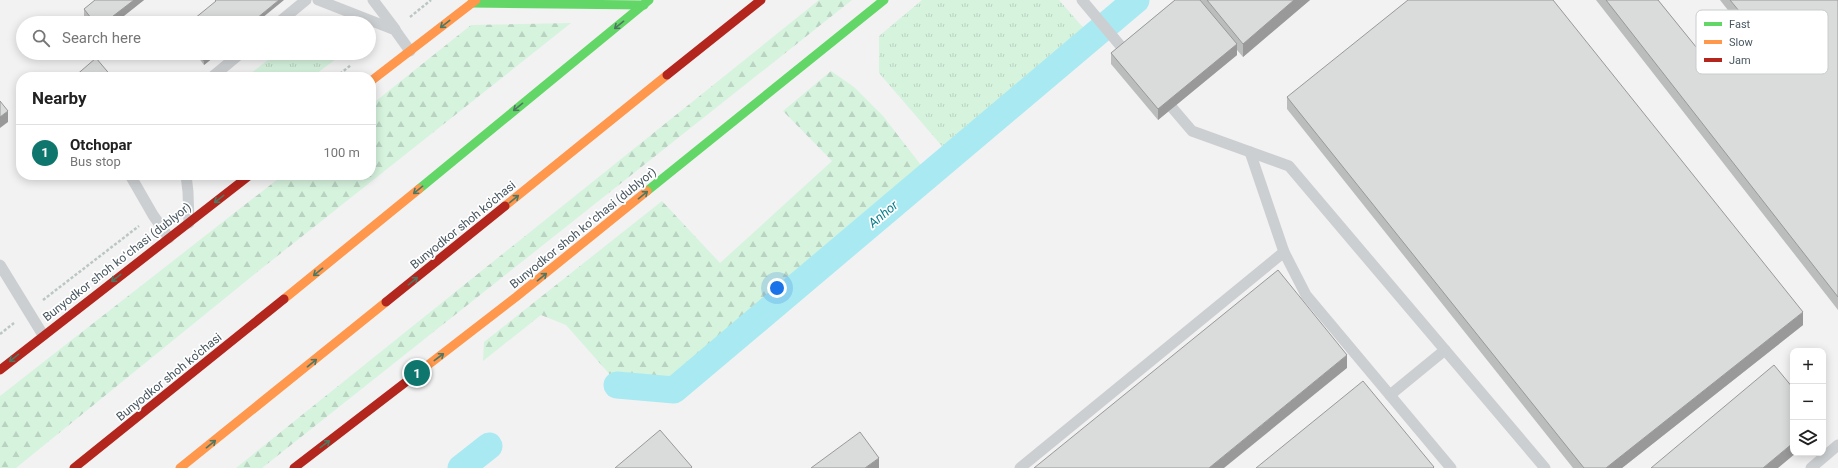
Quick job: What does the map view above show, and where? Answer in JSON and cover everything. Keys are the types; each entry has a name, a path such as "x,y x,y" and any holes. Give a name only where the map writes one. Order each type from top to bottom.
{"main road":[{"name":"Bunyodkor shoh ko'chasi","path":"180,468 761,0"},
{"name":"Bunyodkor shoh koʻchasi (dublyor)","path":"294,468 516,297 884,0"},
{"path":"376,78 474,2 646,2"},
{"name":"Bunyodkor shoh ko'chasi","path":"74,468 284,299 646,2"},
{"name":"Bunyodkor shoh koʻchasi (dublyor)","path":"0,370 244,180"}],"lane":[{"path":"287,16 306,0"},
{"path":"318,0 359,16"},
{"path":"373,0 410,51"},
{"path":"1082,0 1137,66"},
{"path":"376,23 395,30"},
{"path":"218,72 233,60"},
{"path":"1157,90 1192,131 1289,166 1545,468"},
{"path":"1250,152 1284,252 1306,295 1451,468"},
{"path":"133,180 153,215 169,238"},
{"path":"187,180 189,223"},
{"path":"1020,468 1284,252"},
{"path":"0,264 43,335"},
{"path":"1390,394 1445,350"},
{"path":"1811,468 1838,445"}],"path":[{"path":"0,334 153,215"}],"green space":[{"path":"819,0 852,0 262,468 236,468"},
{"path":"922,0 1059,0 1088,33 947,152 879,73 879,36"},
{"path":"571,23 376,178 376,101 471,25"},
{"path":"268,60 335,60 319,72 252,72"},
{"path":"831,71 854,87 883,116 924,169 670,377 612,377 566,325 541,315 483,361 484,342 662,201 720,263 832,161 783,111"},
{"path":"277,180 373,180 16,468 0,468 0,396"}],"building":[{"path":"95,0 134,0 113,16 90,16 84,9"},
{"path":"215,0 279,0 260,16 198,16 216,1"},
{"path":"1175,0 1200,0 1237,44 1158,109 1111,53"},
{"path":"1207,0 1294,0 1243,44"},
{"path":"1408,0 1553,0 1803,312 1606,468 1584,468 1287,97"},
{"path":"1606,0 1658,0 1696,47 1696,74 1828,74 1828,10 1738,10 1730,0 1838,0 1838,297"},
{"path":"94,60 98,60 108,72 80,72"},
{"path":"0,101 8,111 0,117"},
{"path":"1278,270 1347,355 1209,468 1034,468"},
{"path":"1774,365 1790,384 1790,446 1763,468 1651,468"},
{"path":"1363,381 1434,467 1433,468 1256,468"},
{"path":"660,430 692,467 691,468 615,468"},
{"path":"860,432 879,458 865,468 811,468"}],"waterway":[{"name":"Anhor","path":"617,385 674,390 1136,0"},
{"name":"Anhor","path":"461,468 489,446"}],"traffic: fast":[{"path":"419,189 649,0"},
{"path":"647,191 884,0"},
{"path":"472,3 644,5"}],"traffic: slow":[{"path":"376,77 476,0"},
{"path":"505,206 667,75"},
{"path":"284,299 419,189"},
{"path":"415,375 516,297 647,191"},
{"path":"180,468 386,302"}],"traffic: jam":[{"path":"667,75 761,0"},
{"path":"0,370 244,180"},
{"path":"386,302 505,206"},
{"path":"74,468 284,299"},
{"path":"294,468 415,375"}],"place":[{"name":"Otchopar","path":"417,373"}]}
